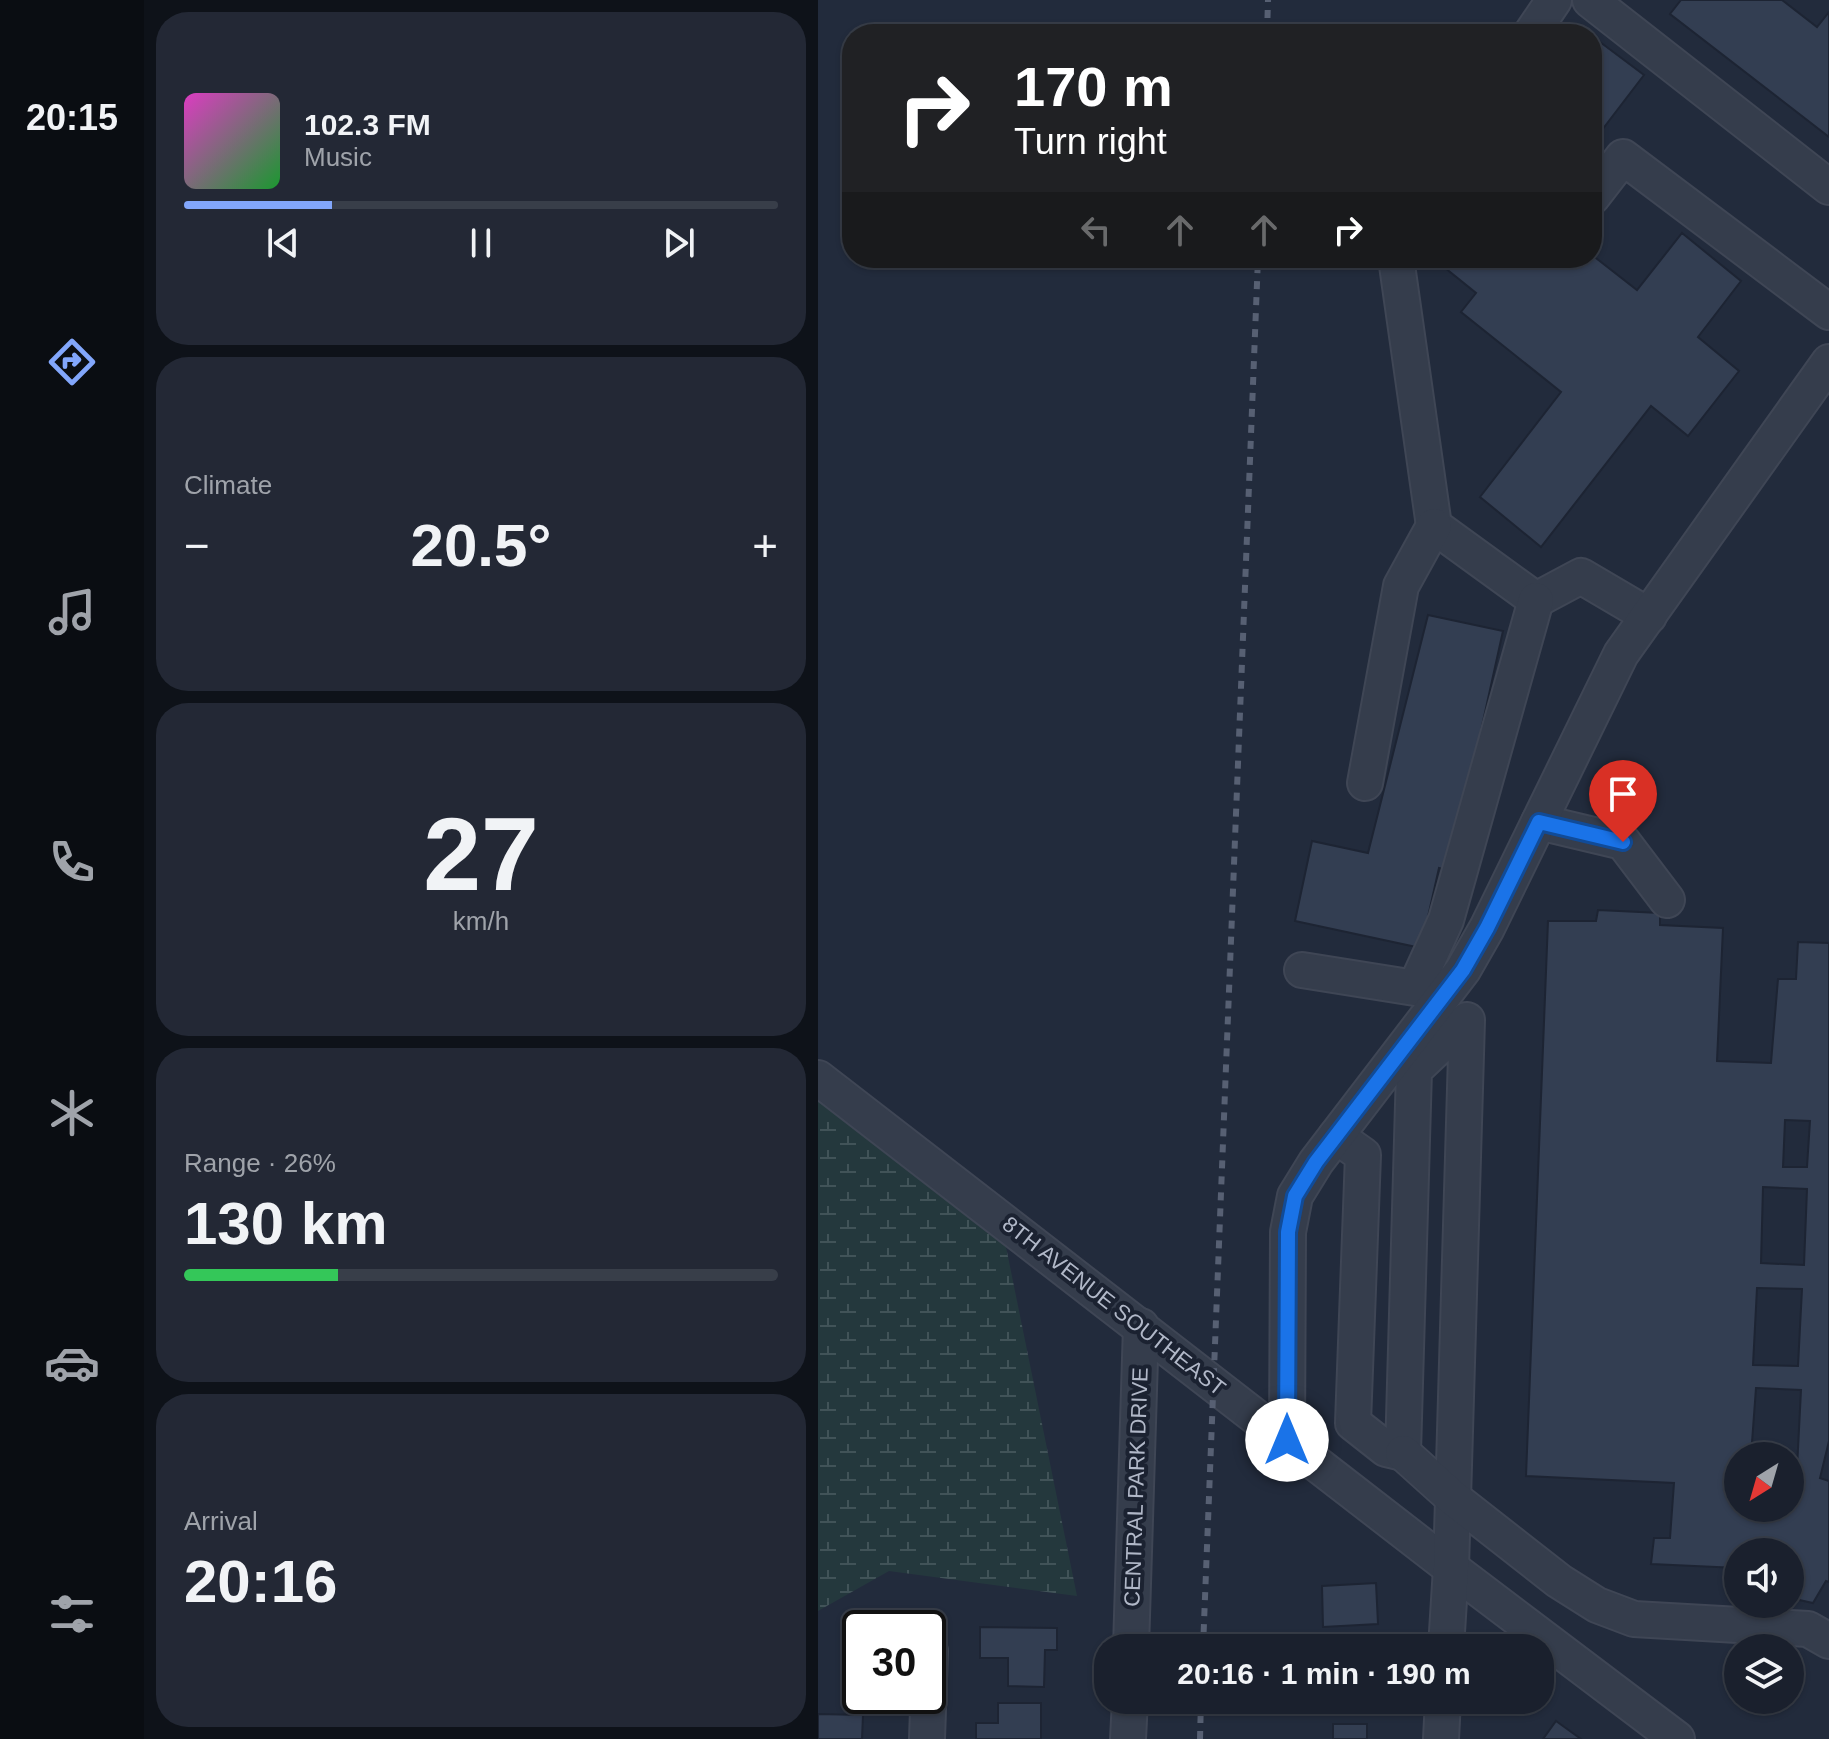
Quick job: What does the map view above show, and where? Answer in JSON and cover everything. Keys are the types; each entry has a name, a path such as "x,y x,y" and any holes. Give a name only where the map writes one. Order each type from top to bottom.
{"street":[{"path":"1538,24 1554,0"},
{"path":"1590,0 1829,187"},
{"path":"1602,184 1623,157 1829,312"},
{"path":"1365,783 1401,586 1434,526 1397,268"},
{"path":"1287,1440 1288,1232 1295,1196 1336,1136 1463,970 1487,928 1621,654 1829,362"},
{"path":"1434,526 1536,600"},
{"path":"1302,970 1415,988 1446,920 1536,600 1581,576 1649,616"},
{"path":"1539,822 1623,842 1667,900"},
{"path":"1403,1453 1414,1070 1467,1020 1447,1634"},
{"name":"8TH AVENUE SOUTHEAST","path":"818,1078 1677,1739"},
{"path":"1336,1136 1363,1155 1353,1423 1386,1449 1403,1453 1453,1498 1559,1581 1597,1605 1634,1619 1808,1629 1829,1641"},
{"name":"CENTRAL PARK DRIVE","path":"1131,1634 1141,1326"},
{"path":"927,1739 928,1714"},
{"path":"1128,1739 1129,1714"},
{"path":"1441,1739 1442,1714"}],"green space":[{"path":"818,1098 1005,1242 1077,1596 889,1571 818,1611"}],"building":[{"path":"1681,0 1782,0 1817,27 1829,12 1829,137 1670,14"},
{"path":"1602,44 1644,75 1602,130"},
{"path":"1682,233 1741,281 1698,337 1739,371 1688,436 1651,406 1541,547 1480,497 1561,392 1461,312 1476,293 1445,268 1602,268 1602,263 1637,290"},
{"path":"1428,615 1503,631 1450,871 1439,868 1421,948 1295,921 1312,841 1368,853"},
{"path":"1598,910 1660,913 1660,925 1723,928 1717,1061 1771,1063 1778,979 1796,979 1798,942 1829,943 1829,1441 1820,1478 1829,1481 1829,1582 1826,1581 1813,1603 1804,1601 1804,1538 1724,1538 1724,1567 1651,1564 1654,1538 1670,1538 1674,1483 1526,1476 1548,921 1596,921","holes":["1785,1120 1810,1121 1807,1167 1783,1167","1763,1187 1807,1189 1804,1265 1761,1263","1757,1288 1802,1289 1798,1366 1753,1365"]},
{"path":"1376,1583 1378,1624 1323,1627 1322,1586"},
{"path":"980,1627 1057,1628 1057,1650 1045,1650 1044,1687 1008,1686 1008,1658 980,1658"},
{"path":"998,1703 1041,1703 1041,1739 976,1739 976,1723 998,1723"},
{"path":"818,1714 863,1715 862,1739 818,1739"},
{"path":"1556,1721 1581,1739 1543,1739"},
{"path":"1333,1724 1367,1724 1367,1739 1333,1739"}],"railway":[{"path":"1267,24 1268,0"},
{"path":"1204,1634 1258,268"},
{"path":"1200,1739 1201,1714"}],"route":[{"path":"1287,1440 1288,1232 1295,1196 1316,1162 1463,970 1539,822 1623,842"}]}
